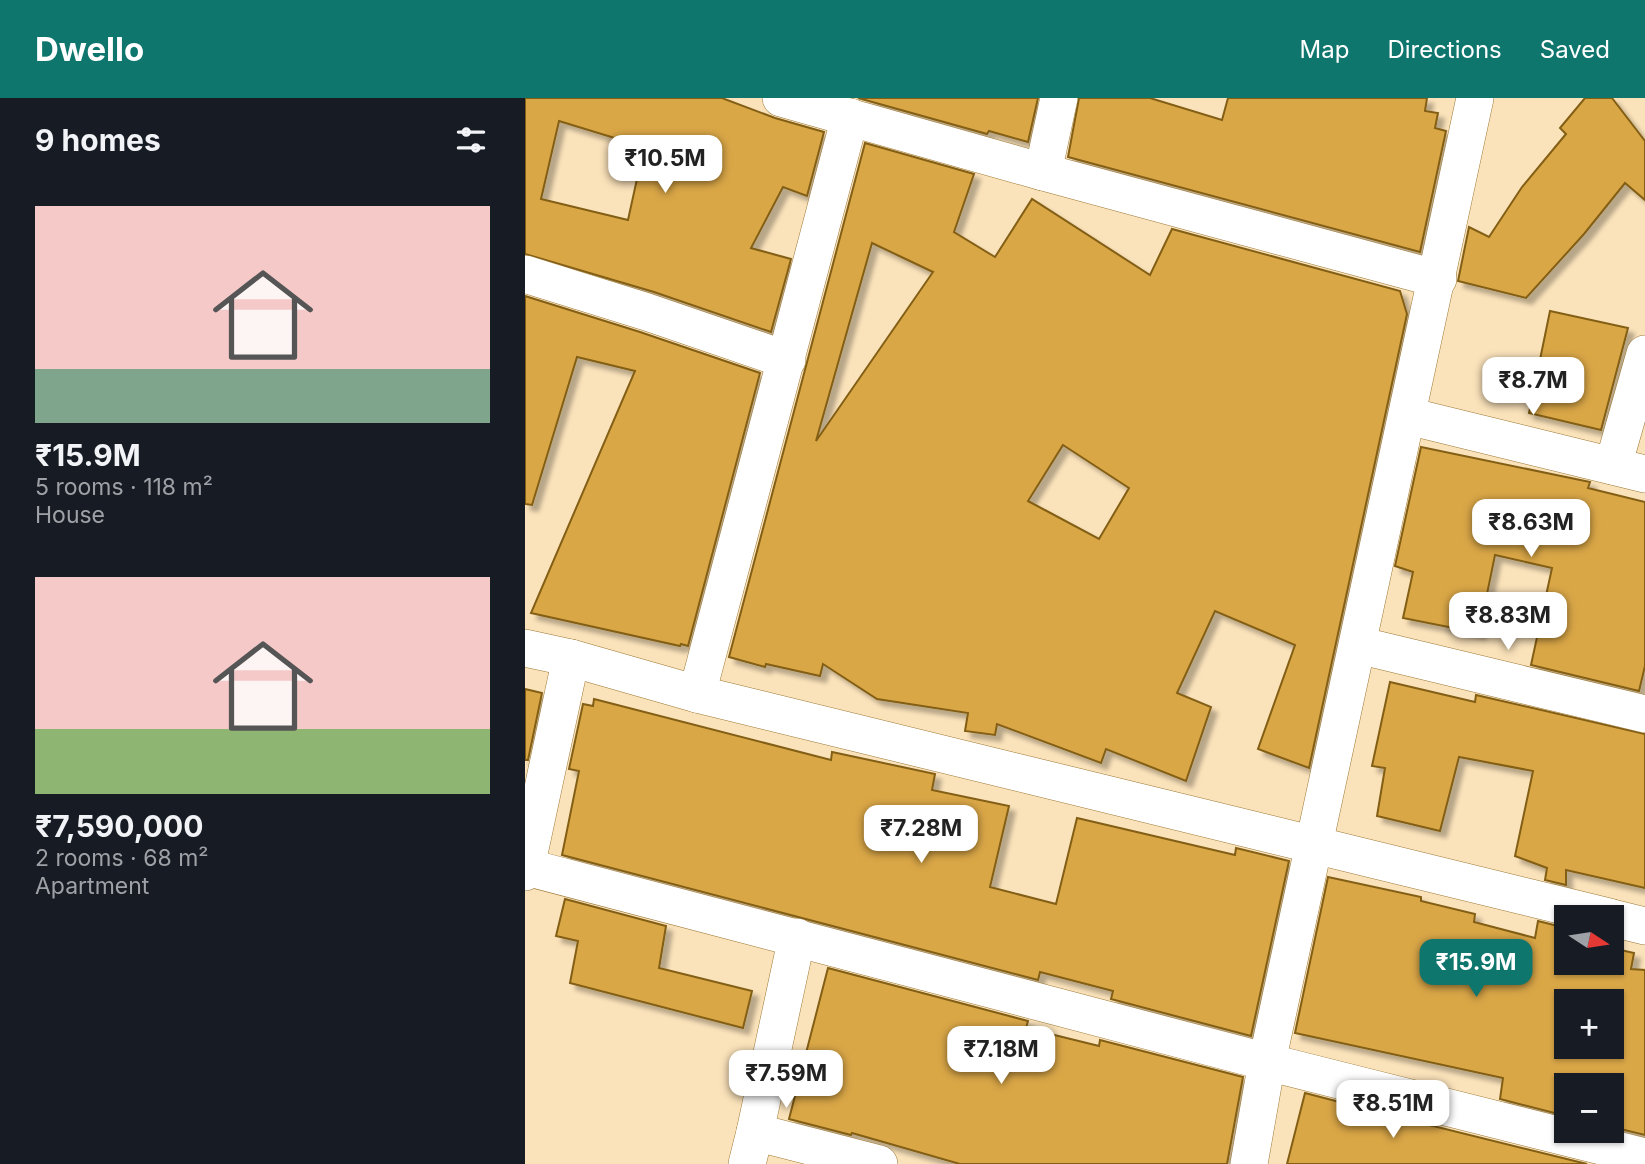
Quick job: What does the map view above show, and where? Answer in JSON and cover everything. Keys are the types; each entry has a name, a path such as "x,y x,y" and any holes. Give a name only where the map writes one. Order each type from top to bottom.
{"street":[{"path":"781,98 1438,279"},
{"path":"1044,172 1059,98"},
{"path":"1249,1164 1267,1062 1475,98"},
{"path":"697,694 850,117"},
{"path":"525,274 787,360"},
{"path":"1408,416 1629,470 1645,354"},
{"path":"1358,645 1645,714"},
{"path":"525,648 571,658 697,694 1561,905"},
{"path":"571,658 526,870 797,937 1267,1062 1645,1157"},
{"path":"1624,920 1645,926"},
{"path":"797,937 751,1148 879,1164"}],"building":[{"path":"525,98 722,98 775,118 824,132 807,196 783,187 751,248 791,259 771,332 654,292 525,254","holes":["559,121 644,147 628,220 541,199"]},
{"path":"858,98 1038,98 1028,142 989,131 987,134"},
{"path":"1079,98 1150,98 1222,120 1228,98 1427,98 1425,111 1438,113 1435,128 1446,131 1420,252 1068,157"},
{"path":"1585,98 1612,98 1645,141 1645,200 1625,183 1584,234 1526,298 1458,281 1469,227 1489,237 1522,187 1566,134 1560,128"},
{"path":"865,143 974,174 954,232 995,257 1032,199 1150,275 1172,229 1400,291 1407,314 1309,768 1258,749 1295,645 1215,611 1177,693 1211,707 1186,781 1106,749 1101,763 997,724 995,735 965,731 968,713 877,699 823,664 820,676 766,664 765,667 729,657","holes":["872,243 933,272 816,441","1063,445 1129,488 1099,539 1028,501"]},
{"path":"525,296 760,373 688,646 531,613 635,371 577,357 532,505 525,504"},
{"path":"1550,311 1628,328 1601,430 1529,413"},
{"path":"1421,447 1590,482 1588,488 1645,502 1645,666 1639,691 1531,665 1552,568 1495,555 1479,633 1403,618 1413,572 1395,566"},
{"path":"1390,682 1475,702 1476,695 1645,734 1645,888 1566,870 1566,885 1545,880 1547,868 1515,856 1533,771 1459,757 1440,831 1377,816 1385,768 1372,766"},
{"path":"525,689 542,693 528,760 525,760"},
{"path":"594,699 831,760 832,752 935,774 932,790 1009,806 990,887 1056,904 1077,818 1235,855 1236,848 1289,861 1251,1036 1111,999 1113,991 1040,972 1038,980 562,855 579,771 569,769 583,704 593,706"},
{"path":"1328,877 1421,897 1421,901 1475,914 1474,922 1535,938 1538,921 1554,925 1554,975 1624,975 1624,951 1634,953 1631,969 1645,970 1645,1135 1624,1130 1624,1073 1554,1073 1554,1113 1500,1099 1503,1078 1295,1033"},
{"path":"565,899 666,926 659,968 752,991 743,1028 570,983 578,941 556,936"},
{"path":"828,968 1028,1021 1026,1028 1099,1046 1100,1040 1243,1077 1227,1164 960,1164 852,1133 851,1135 789,1119"},
{"path":"1305,1093 1409,1120 1587,1164 1287,1164"}]}
